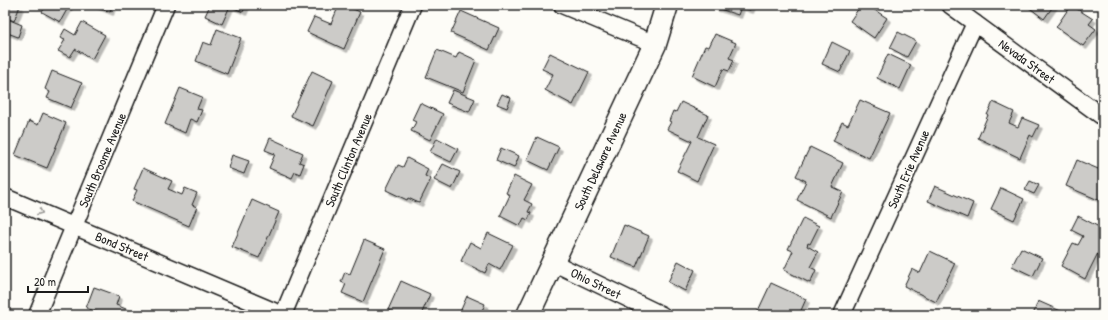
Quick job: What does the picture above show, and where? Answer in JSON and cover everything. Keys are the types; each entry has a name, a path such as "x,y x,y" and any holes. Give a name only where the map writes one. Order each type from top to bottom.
{"street":[{"name":"South Broome Avenue","path":"38,315 166,5"},
{"name":"South Clinton Avenue","path":"283,315 413,5"},
{"path":"562,5 655,44"},
{"name":"South Delaware Avenue","path":"528,315 655,44 667,5"},
{"name":"Nevada Street","path":"950,5 1103,117"},
{"name":"South Erie Avenue","path":"842,315 974,23"},
{"name":"Bond Street","path":"5,197 283,315"},
{"name":"Ohio Street","path":"552,262 662,315"}],"building":[{"path":"5,5 20,6 14,21 5,17"},
{"path":"47,5 69,6 60,22 42,12"},
{"path":"93,5 112,5 110,12"},
{"path":"210,5 246,5 243,12 230,6 222,24 205,16"},
{"path":"339,5 344,5 360,12 344,49 307,32 314,17 331,24"},
{"path":"714,5 752,5 750,10 741,7 738,15 713,7"},
{"path":"861,5 867,5 887,18 874,38 850,21"},
{"path":"1026,5 1054,5 1044,19"},
{"path":"1071,5 1093,19 1089,24 1096,29 1083,46 1056,27"},
{"path":"461,11 499,28 489,50 451,33"},
{"path":"5,18 22,25 18,37 5,32"},
{"path":"82,22 105,35 92,59 75,49 70,57 58,51 65,40 60,38 65,29 75,35"},
{"path":"217,29 241,38 227,74 196,61 203,42 211,45"},
{"path":"898,32 916,41 907,57 890,48"},
{"path":"715,34 736,43 729,58 734,60 729,71 723,69 715,87 692,76 705,46 709,47"},
{"path":"832,42 850,51 840,72 822,64"},
{"path":"437,50 456,58 459,52 476,60 463,92 426,77"},
{"path":"550,53 589,72 573,105 545,90 553,74 542,69"},
{"path":"888,54 911,65 900,89 877,78"},
{"path":"52,71 82,83 71,108 47,98 50,92 45,89"},
{"path":"312,71 333,81 313,126 291,116"},
{"path":"180,88 202,97 197,109 202,110 197,122 190,119 185,133 165,124"},
{"path":"453,90 475,99 469,112 447,103"},
{"path":"502,94 511,98 507,108 497,104"},
{"path":"860,100 890,113 869,158 833,141 842,122 848,125"},
{"path":"681,102 708,115 698,137 714,144 697,181 677,171 692,141 667,129 671,122 669,121 673,111 676,112"},
{"path":"993,102 1014,112 1009,123 1018,127 1022,118 1039,125 1033,137 1030,135 1020,158 978,138"},
{"path":"420,103 443,114 430,140 411,131 416,122 412,120"},
{"path":"43,113 66,123 47,168 15,155 29,121 38,125"},
{"path":"537,137 559,147 548,170 527,160"},
{"path":"270,138 303,153 299,162 304,164 300,174 295,172 292,178 269,168 275,154 265,150"},
{"path":"437,138 458,149 451,162 430,152"},
{"path":"810,147 843,163 832,187 843,192 831,217 797,200 806,181 796,176"},
{"path":"501,148 519,156 514,168 496,160"},
{"path":"232,155 249,161 244,174 228,168"},
{"path":"407,158 428,169 425,176 431,179 419,203 408,198 407,200 386,190 398,165 403,167"},
{"path":"1077,160 1103,171 1103,202 1066,186"},
{"path":"443,164 460,172 452,189 434,180"},
{"path":"143,168 172,181 168,189 182,195 185,188 197,193 192,205 197,207 189,226 132,201 137,190 134,189"},
{"path":"514,176 532,185 524,200 532,204 528,212 531,213 528,220 524,218 520,226 500,216 510,195 506,193"},
{"path":"1030,181 1039,185 1034,194 1025,190"},
{"path":"935,186 973,203 967,218 928,201"},
{"path":"1001,188 1024,199 1014,220 991,209"},
{"path":"252,200 279,212 259,258 232,247"},
{"path":"1078,216 1103,229 1103,249 1100,249 1085,279 1061,266 1073,243 1078,245 1083,236 1071,230"},
{"path":"803,218 819,226 810,244 808,243 807,246 818,252 810,267 816,270 810,283 784,270 793,251 788,249"},
{"path":"624,225 649,236 636,267 611,257"},
{"path":"488,233 513,245 500,270 489,264 485,273 461,261 470,242 481,248"},
{"path":"364,240 385,249 363,302 342,293 346,284 341,282 345,272 350,274"},
{"path":"1021,248 1042,258 1033,276 1012,266"},
{"path":"930,251 955,263 936,302 904,286 912,269 920,273"},
{"path":"678,261 695,270 685,291 668,282"},
{"path":"401,281 430,294 421,315 394,315 392,314 393,312 388,310"},
{"path":"771,283 806,299 799,315 788,312 786,315 756,315"},
{"path":"94,287 119,296 116,305 131,311 130,315 105,315 86,308"},
{"path":"467,296 485,304 480,315 455,315 457,311 460,312"},
{"path":"1038,301 1063,312 1062,315 1033,315"}]}
